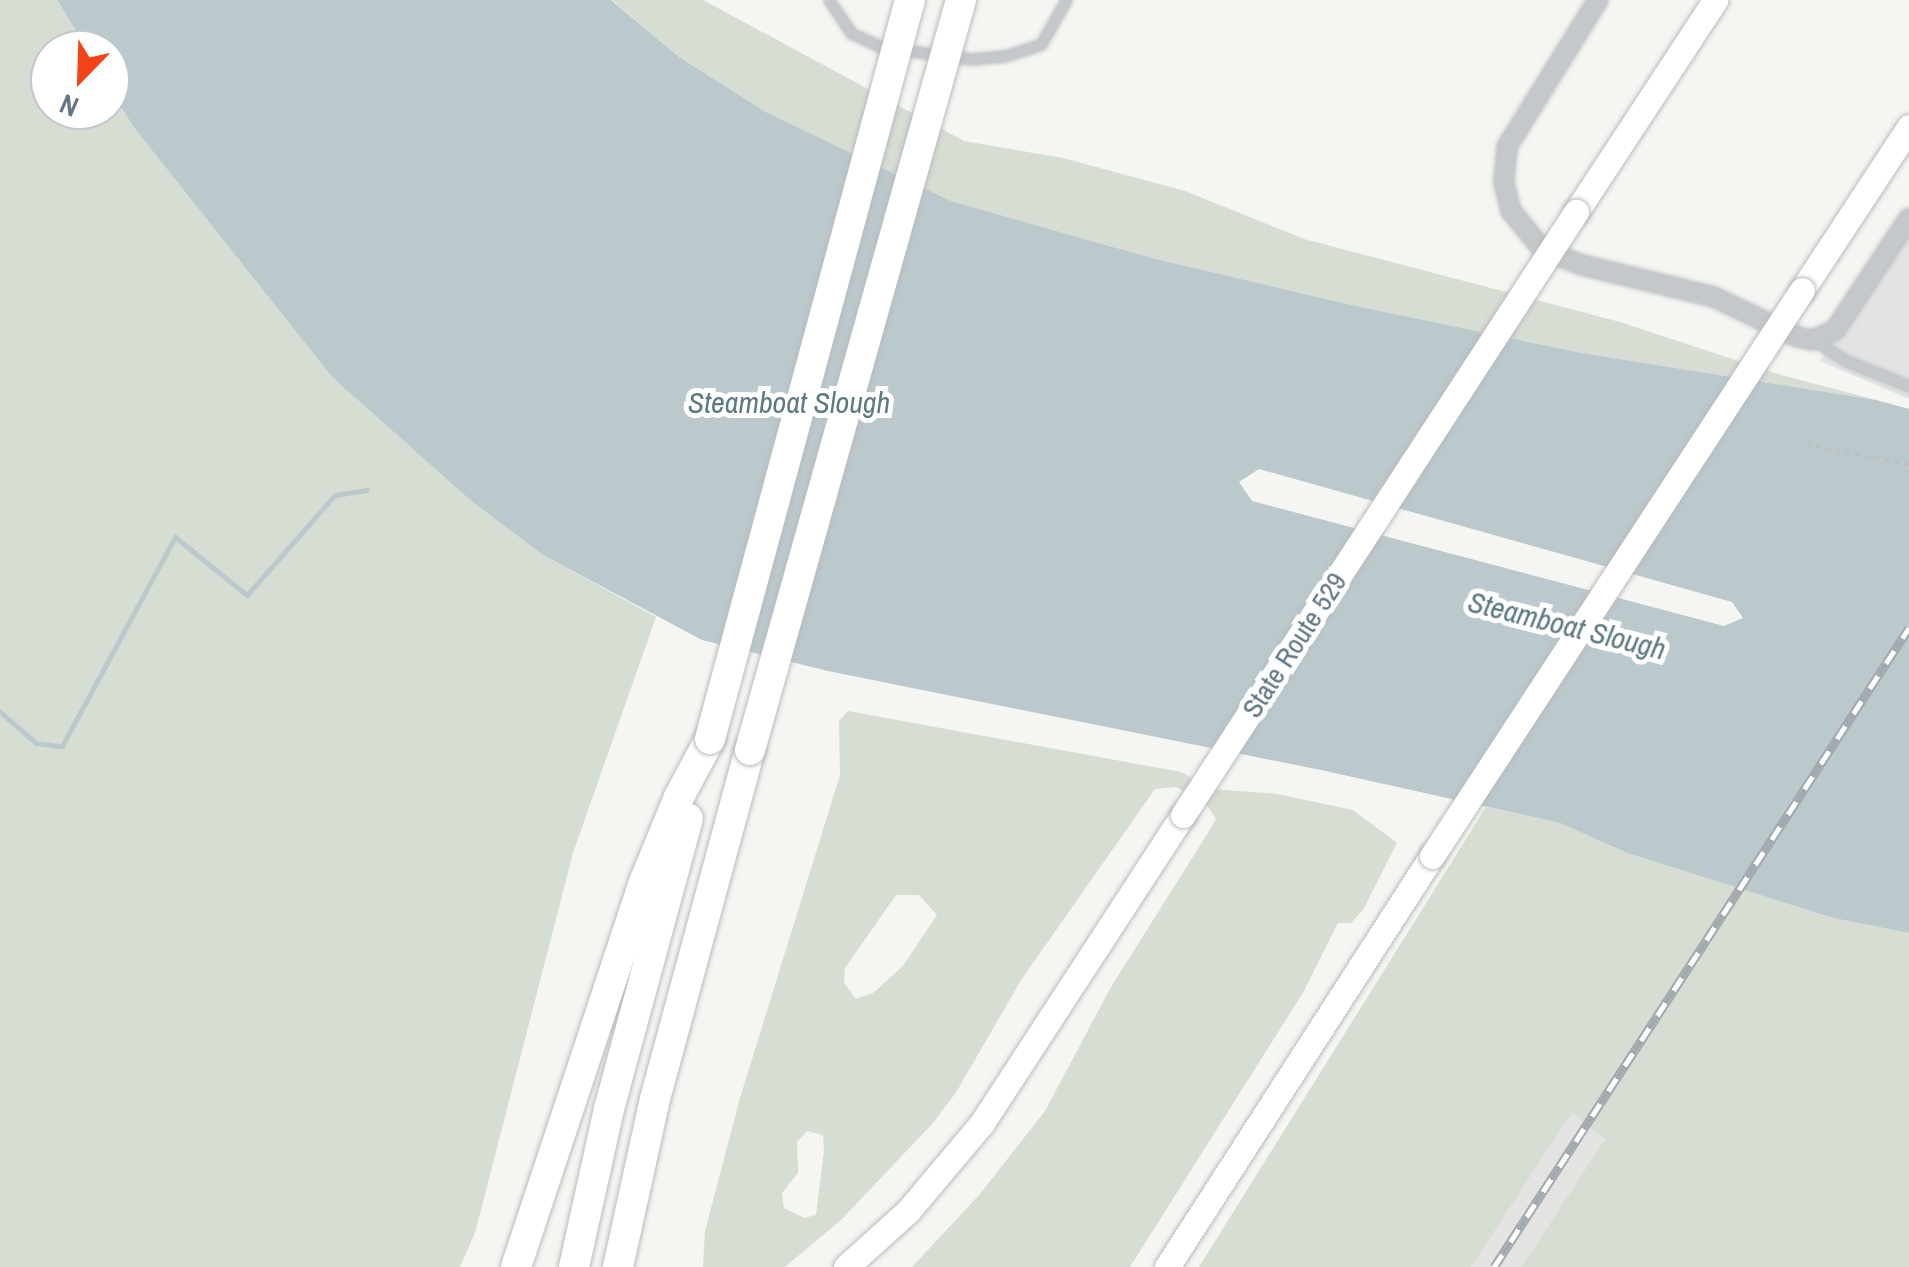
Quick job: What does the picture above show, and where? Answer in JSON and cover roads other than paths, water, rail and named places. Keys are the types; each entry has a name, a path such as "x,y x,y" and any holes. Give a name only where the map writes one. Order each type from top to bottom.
{"highway":[{"path":"574,1267 609,1109 910,0"},
{"path":"618,1267 655,1099 961,0"},
{"path":"516,1267 645,880 679,796 710,739"}],"main road":[{"name":"State Route 529","path":"846,1267 908,1210 982,1123 1715,0"},
{"path":"1167,1267 1909,127"}],"street":[{"path":"1598,0 1507,147 1504,183 1511,211 1543,250 1582,265 1714,297 1797,337 1813,340 1834,330 1909,218"},
{"path":"1686,44 1700,0"}],"lane":[{"path":"829,0 851,32 881,47 971,59 1006,56 1041,44 1066,0"},
{"path":"1813,340 1847,361 1909,386"}],"water":[{"name":"Steamboat Slough","path":"57,0 611,0 679,57 766,112 951,201 1152,258 1347,304 1582,353 1876,400 1909,409 1909,933 1833,918 1627,853 1560,823 1321,770 828,671 702,640 543,555 470,500 332,377 132,125 130,30 76,30"}],"waterway":[{"path":"0,712 36,743 62,746 175,537 247,595 335,495 367,490"}],"railway":[{"path":"1494,1267 1909,628"}]}
